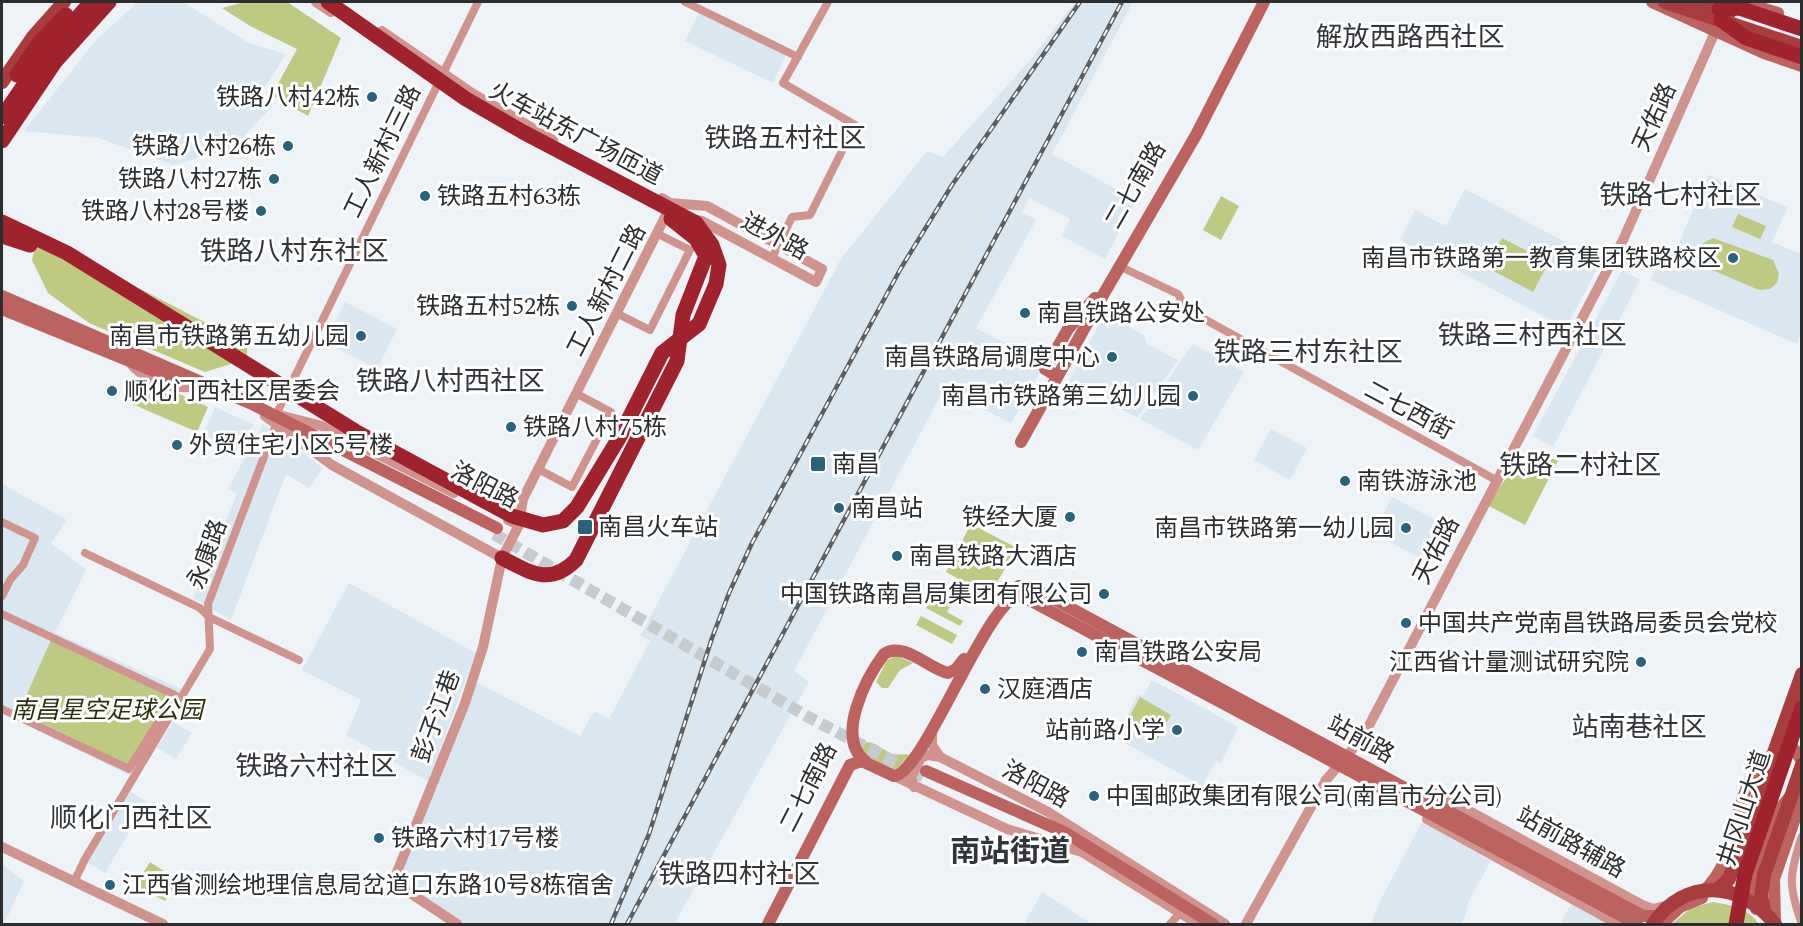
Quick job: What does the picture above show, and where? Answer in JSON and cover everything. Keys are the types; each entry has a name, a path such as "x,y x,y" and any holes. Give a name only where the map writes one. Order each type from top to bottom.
{"highway":[{"path":"2,98 39,43 78,2"},
{"path":"2,117 46,53 91,2"},
{"path":"2,141 55,62 109,2"},
{"name":"火车站东广场匝道","path":"2,222 67,253 170,314 355,431 512,516 543,525 563,521 578,507 619,438 662,353 699,324 716,284 719,265 712,245 696,223 523,132 466,99 328,2"},
{"path":"1802,29 1739,8 1718,20 1746,38 1802,57"},
{"name":"火车站东广场匝道","path":"502,558 528,572 550,576 564,572 576,560 677,361 683,315 706,256 696,239 669,209"},
{"name":"火车站东广场匝道","path":"2,236 18,240 58,258 170,314"},
{"name":"井冈山大道","path":"1736,924 1745,874 1796,756 1802,708"},
{"name":"井冈山大道","path":"1744,924 1753,870 1796,756 1802,729"}],"main road":[{"path":"2,82 33,37 64,2"},
{"path":"2,107 42,48 86,2"},
{"path":"2,148 59,65 116,2"},
{"name":"二七南路","path":"1058,376 1046,369 1068,329 1092,303 1187,136 1256,2"},
{"name":"二七南路","path":"1022,442 1119,266 1196,135 1264,2"},
{"path":"1652,2 1802,47"},
{"path":"1696,2 1718,20 1802,66"},
{"path":"1741,2 1802,22"},
{"path":"1718,20 1802,38"},
{"name":"洛阳路","path":"2,296 272,419 495,531"},
{"name":"洛阳路","path":"2,309 272,419"},
{"name":"二七南路","path":"760,924 855,742 855,710 884,654 890,650 901,651 951,673 959,667 1006,593 1019,586 1033,594"},
{"path":"894,776 904,773 932,732 980,643 1004,607 1015,596 1033,594"},
{"name":"站前路","path":"1033,594 1343,759 1637,924"},
{"path":"1694,900 1719,893 1729,879 1802,674"},
{"path":"855,742 858,754 865,761"},
{"path":"1653,924 1694,900 1712,884 1723,866 1754,770 1766,757 1796,756 1795,798 1774,879 1775,924"},
{"name":"二七南路","path":"768,924 845,771 855,762 865,761 894,776"},
{"name":"洛阳路","path":"1205,924 1181,912 1065,839 924,774 1066,833 1213,924"},
{"path":"1761,912 1764,875 1795,798"},
{"path":"1768,924 1761,912 1753,888 1776,813 1795,798"},
{"name":"站前路","path":"1416,799 1643,916 1668,915"},
{"path":"1668,915 1687,896 1737,894 1775,924"}],"street":[{"name":"进外路","path":"316,2 469,109 669,209 702,221 816,282 822,269 707,206 669,209 442,72 339,2"},
{"name":"工人新村三路","path":"272,419 478,2"},
{"path":"685,2 798,57"},
{"path":"772,258 792,217 810,215 855,126 783,83 828,2"},
{"name":"天佑路","path":"1246,924 1326,780 1362,737 1623,240 1718,20"},
{"name":"工人新村二路","path":"519,525 523,499 669,209"},
{"path":"618,314 650,330 690,250 658,234"},
{"name":"二七西街","path":"1119,266 1178,294 1186,309 1496,480"},
{"path":"538,469 572,487 602,431 611,412 577,394"},
{"name":"洛阳路","path":"272,419 322,426 519,525 502,558 332,465 272,419"},
{"name":"永康路","path":"74,882 84,859 210,649 208,604 272,419"},
{"path":"2,522 35,538 23,565 10,580 2,596"},
{"path":"85,553 200,608 210,617 299,660"},
{"name":"彭子江巷","path":"457,924 398,885 396,877 465,703 483,648 502,558"},
{"path":"2,614 175,694 129,769 2,709"},
{"path":"932,732 932,745 940,757"},
{"path":"914,787 910,777 921,758 928,755 940,757"},
{"name":"洛阳路","path":"940,757 1048,812 1224,924"},
{"name":"洛阳路","path":"894,776 1007,829 1082,852 1198,924"},
{"name":"站前路辅路","path":"1416,799 1426,818 1618,924"},
{"path":"1802,836 1790,870 1792,894 1802,924"},
{"path":"2,846 163,924"},
{"path":"1770,858 1790,870"},
{"path":"1170,924 1181,912"}],"shaded area":[{"path":"138,2 183,2 249,43 286,54 261,94 272,107 231,149 173,165 99,138 24,131 97,39"},
{"name":"南昌","path":"1075,2 1133,2 1052,154 1136,200 1105,259 1062,236 1070,219 1029,198 1022,212 1036,220 976,328 1045,364 1011,423 944,389 794,671 809,682 676,921 681,924 459,924 397,881 476,682 580,736 594,711 609,719 650,641 640,636 841,259 927,151 943,157 1031,59"},
{"path":"699,13 786,55 773,83 685,41"},
{"name":"南昌市铁路第一教育集团铁路校区","path":"1708,175 1788,207 1772,242 1801,254 1801,331 1797,344 1650,280 1661,261 1676,250"},
{"path":"1465,189 1601,261 1566,328 1400,240 1415,210 1446,226"},
{"path":"1622,270 1640,280 1553,447 1533,436"},
{"name":"南昌市铁路第五幼儿园","path":"345,302 397,329 377,369 325,342"},
{"path":"1105,313 1145,336 1146,343 1178,360 1137,418 1069,381"},
{"name":"南昌市铁路第三幼儿园","path":"1193,344 1244,372 1198,450 1140,419"},
{"path":"215,407 254,425 237,450 203,435"},
{"path":"263,424 323,468 309,488 286,474 231,620 193,598 237,494 228,489"},
{"path":"1271,429 1307,448 1290,480 1254,460"},
{"path":"2,484 67,520 51,543 86,570 55,633 181,689 129,775 2,713"},
{"name":"南昌市铁路第一幼儿园","path":"1392,497 1439,522 1420,558 1373,533"},
{"path":"349,583 476,653 428,781 346,735 361,700 302,670"},
{"name":"站前路小学","path":"1152,680 1238,727 1221,763 1216,761 1202,786 1116,738 1138,694 1143,696"},
{"path":"173,722 192,733 176,759 157,748"},
{"path":"127,790 147,802 105,873 85,861"},
{"path":"1422,822 1491,861 1469,900 1465,917 1461,924 1371,924 1381,899"},
{"path":"2,864 24,881 4,924 2,924"},
{"path":"1042,892 1092,924 1024,924"},
{"path":"1572,902 1614,924 1560,924"}],"green space":[{"path":"245,2 287,2 341,38 308,116 272,95 297,49 250,26 222,8"},
{"path":"1221,196 1239,206 1221,240 1203,230"},
{"path":"1738,214 1766,226 1760,239 1732,227"},
{"path":"38,236 247,344 247,359 205,372 89,323 48,293 32,260"},
{"path":"1502,238 1549,262 1533,292 1486,267"},
{"path":"1713,238 1773,260 1779,274 1777,283 1770,289 1759,290 1705,267 1698,253 1702,244"},
{"path":"144,378 208,407 197,432 132,404"},
{"path":"1540,459 1559,459 1525,525 1489,506 1503,482 1515,470"},
{"path":"971,524 1017,548 989,596 946,572"},
{"path":"934,592 953,601 947,612 963,621 960,626 926,608"},
{"path":"921,616 957,635 952,644 916,625"},
{"name":"南昌星空足球公园","path":"51,640 171,695 128,765 19,712"},
{"path":"897,656 913,663 900,670 888,688 882,688 876,682 887,660"},
{"path":"1140,697 1171,715 1156,742 1125,725"},
{"path":"866,742 873,743 893,754 912,756 896,770 865,756 860,751"},
{"path":"150,862 178,880 165,901 135,886"},
{"path":"1713,902 1744,911 1759,924 1672,924 1691,908"}],"tunnel":[{"path":"494,534 810,718 923,777"}],"railway":[{"path":"611,924 649,834 712,638 752,543 901,268 952,185 1080,2"},
{"path":"627,924 1122,2"}],"place":[{"name":"铁路八村42栋","path":"372,97"},
{"name":"铁路八村26栋","path":"288,146"},
{"name":"铁路八村27栋","path":"274,179"},
{"name":"铁路五村63栋","path":"425,196"},
{"name":"铁路八村28号楼","path":"261,211"},
{"name":"南昌市铁路第一教育集团铁路校区","path":"1733,258"},
{"name":"铁路五村52栋","path":"572,306"},
{"name":"南昌铁路公安处","path":"1025,313"},
{"name":"南昌市铁路第五幼儿园","path":"361,336"},
{"name":"南昌铁路局调度中心","path":"1112,357"},
{"name":"顺化门西社区居委会","path":"112,391"},
{"name":"南昌市铁路第三幼儿园","path":"1193,396"},
{"name":"铁路八村75栋","path":"511,427"},
{"name":"外贸住宅小区5号楼","path":"177,445"},
{"name":"南昌","path":"818,464"},
{"name":"南铁游泳池","path":"1345,481"},
{"name":"南昌站","path":"839,508"},
{"name":"铁经大厦","path":"1070,517"},
{"name":"南昌火车站","path":"585,527"},
{"name":"南昌市铁路第一幼儿园","path":"1406,528"},
{"name":"南昌铁路大酒店","path":"897,556"},
{"name":"中国铁路南昌局集团有限公司","path":"1104,594"},
{"name":"中国共产党南昌铁路局委员会党校","path":"1406,623"},
{"name":"南昌铁路公安局","path":"1082,652"},
{"name":"江西省计量测试研究院","path":"1641,662"},
{"name":"汉庭酒店","path":"985,689"},
{"name":"站前路小学","path":"1177,730"},
{"name":"中国邮政集团有限公司(南昌市分公司)","path":"1094,796"},
{"name":"铁路六村17号楼","path":"379,838"},
{"name":"江西省测绘地理信息局岔道口东路10号8栋宿舍","path":"110,885"}],"district":[{"name":"解放西路西社区","path":"1410,37"},
{"name":"铁路五村社区","path":"785,138"},
{"name":"铁路七村社区","path":"1680,195"},
{"name":"铁路八村东社区","path":"294,251"},
{"name":"铁路三村西社区","path":"1532,335"},
{"name":"铁路三村东社区","path":"1308,352"},
{"name":"铁路八村西社区","path":"450,381"},
{"name":"铁路二村社区","path":"1580,465"},
{"name":"站南巷社区","path":"1639,727"},
{"name":"铁路六村社区","path":"316,766"},
{"name":"顺化门西社区","path":"131,818"},
{"name":"南站街道","path":"1010,851"},
{"name":"铁路四村社区","path":"739,874"}]}
